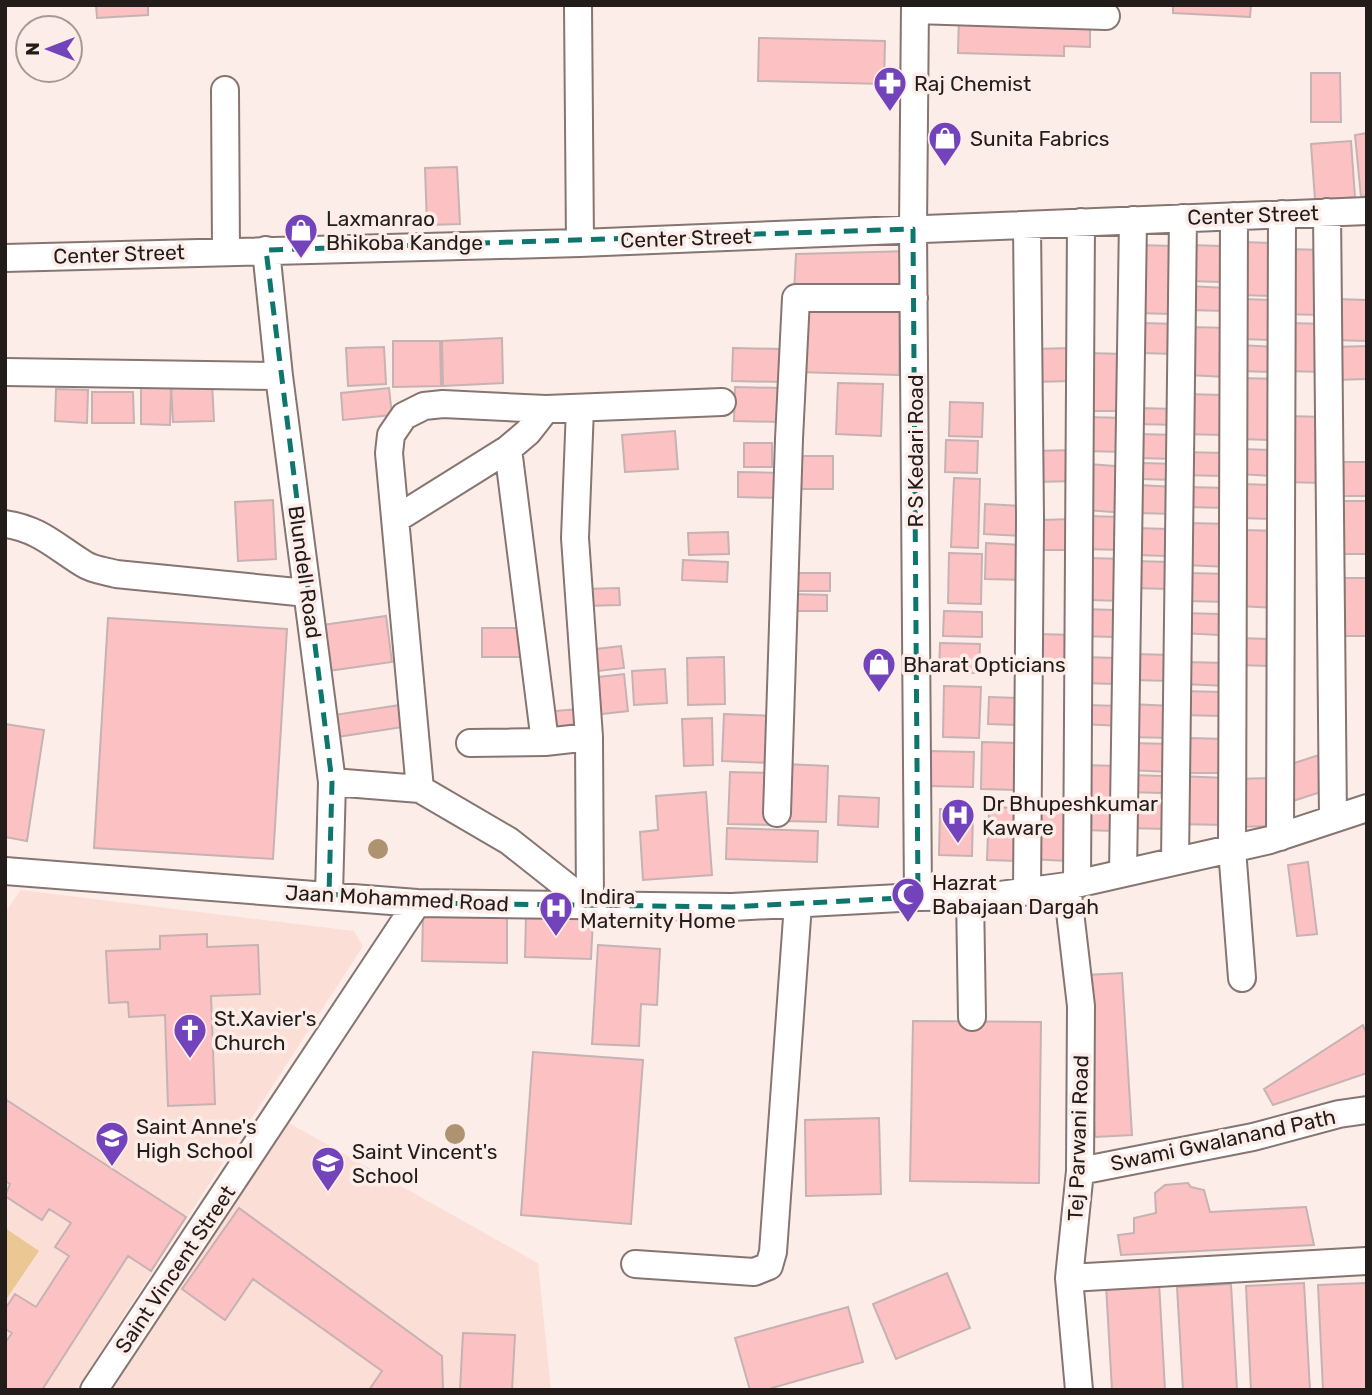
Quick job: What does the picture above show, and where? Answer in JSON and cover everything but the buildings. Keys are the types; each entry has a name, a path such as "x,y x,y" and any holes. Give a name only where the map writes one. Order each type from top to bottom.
{"street":[{"path":"578,5 580,243"},
{"path":"915,8 1106,16"},
{"name":"R S Kedari Road","path":"915,8 913,229 918,897"},
{"path":"225,90 226,251"},
{"name":"Center Street","path":"5,258 580,243 1367,211"},
{"path":"1327,212 1333,819"},
{"path":"1280,837 1283,214"},
{"path":"1234,216 1232,849 1242,978"},
{"path":"1175,861 1183,218"},
{"path":"1124,873 1133,220"},
{"name":"Tej Parwani Road","path":"1079,1390 1069,1278 1080,1171 1081,1006 1072,884 1081,222"},
{"path":"1027,225 1030,518 1027,891"},
{"name":"Blundell Road","path":"266,250 279,376 332,782 329,894"},
{"path":"777,813 796,298 914,298"},
{"path":"5,372 279,376"},
{"path":"421,789 389,453 391,435 404,416 424,406 443,404 546,409 722,402"},
{"path":"580,408 575,538 589,737 590,905"},
{"path":"396,519 508,449 528,432 546,409"},
{"path":"508,449 545,742"},
{"path":"5,524 44,536 86,566 116,574 307,593"},
{"path":"470,743 545,742 589,737"},
{"path":"332,782 421,789 509,841 590,905"},
{"name":"Jaan Mohammed Road","path":"8,877 329,894 417,903 732,907 918,897 970,897 1072,884 1232,849 1280,837 1367,808"},
{"path":"970,897 972,1017"},
{"name":"Saint Vincent Street","path":"94,1390 417,903"},
{"path":"635,1264 754,1272 769,1266 773,1252 798,904"},
{"name":"Swami Gwalanand Path","path":"1080,1171 1253,1137 1339,1114 1367,1110"},
{"path":"1069,1278 1366,1261"}],"highlighted area":[{"path":"913,229 918,897 732,907 417,903 329,894 332,782 266,250"}],"shaded area":[{"name":"Saint Anne's High School","path":"21,890 354,931 363,946 76,1390 5,1390 5,912"},
{"name":"Saint Vincent's School","path":"289,1123 538,1263 551,1390 110,1390"},
{"path":"5,1228 39,1251 5,1301"}],"place":[{"name":"Raj Chemist","path":"890,113"},
{"name":"Sunita Fabrics","path":"945,168"},
{"name":"Laxmanrao Bhikoba Kandge","path":"301,260"},
{"name":"Bharat Opticians","path":"879,694"},
{"name":"Dr Bhupeshkumar Kaware","path":"958,845"},
{"name":"Hazrat Babajaan Dargah","path":"908,924"},
{"name":"Indira Maternity Home","path":"556,938"},
{"name":"St.Xavier's Church","path":"190,1060"},
{"name":"Saint Anne's High School","path":"112,1168"},
{"name":"Saint Vincent's School","path":"328,1193"}]}
